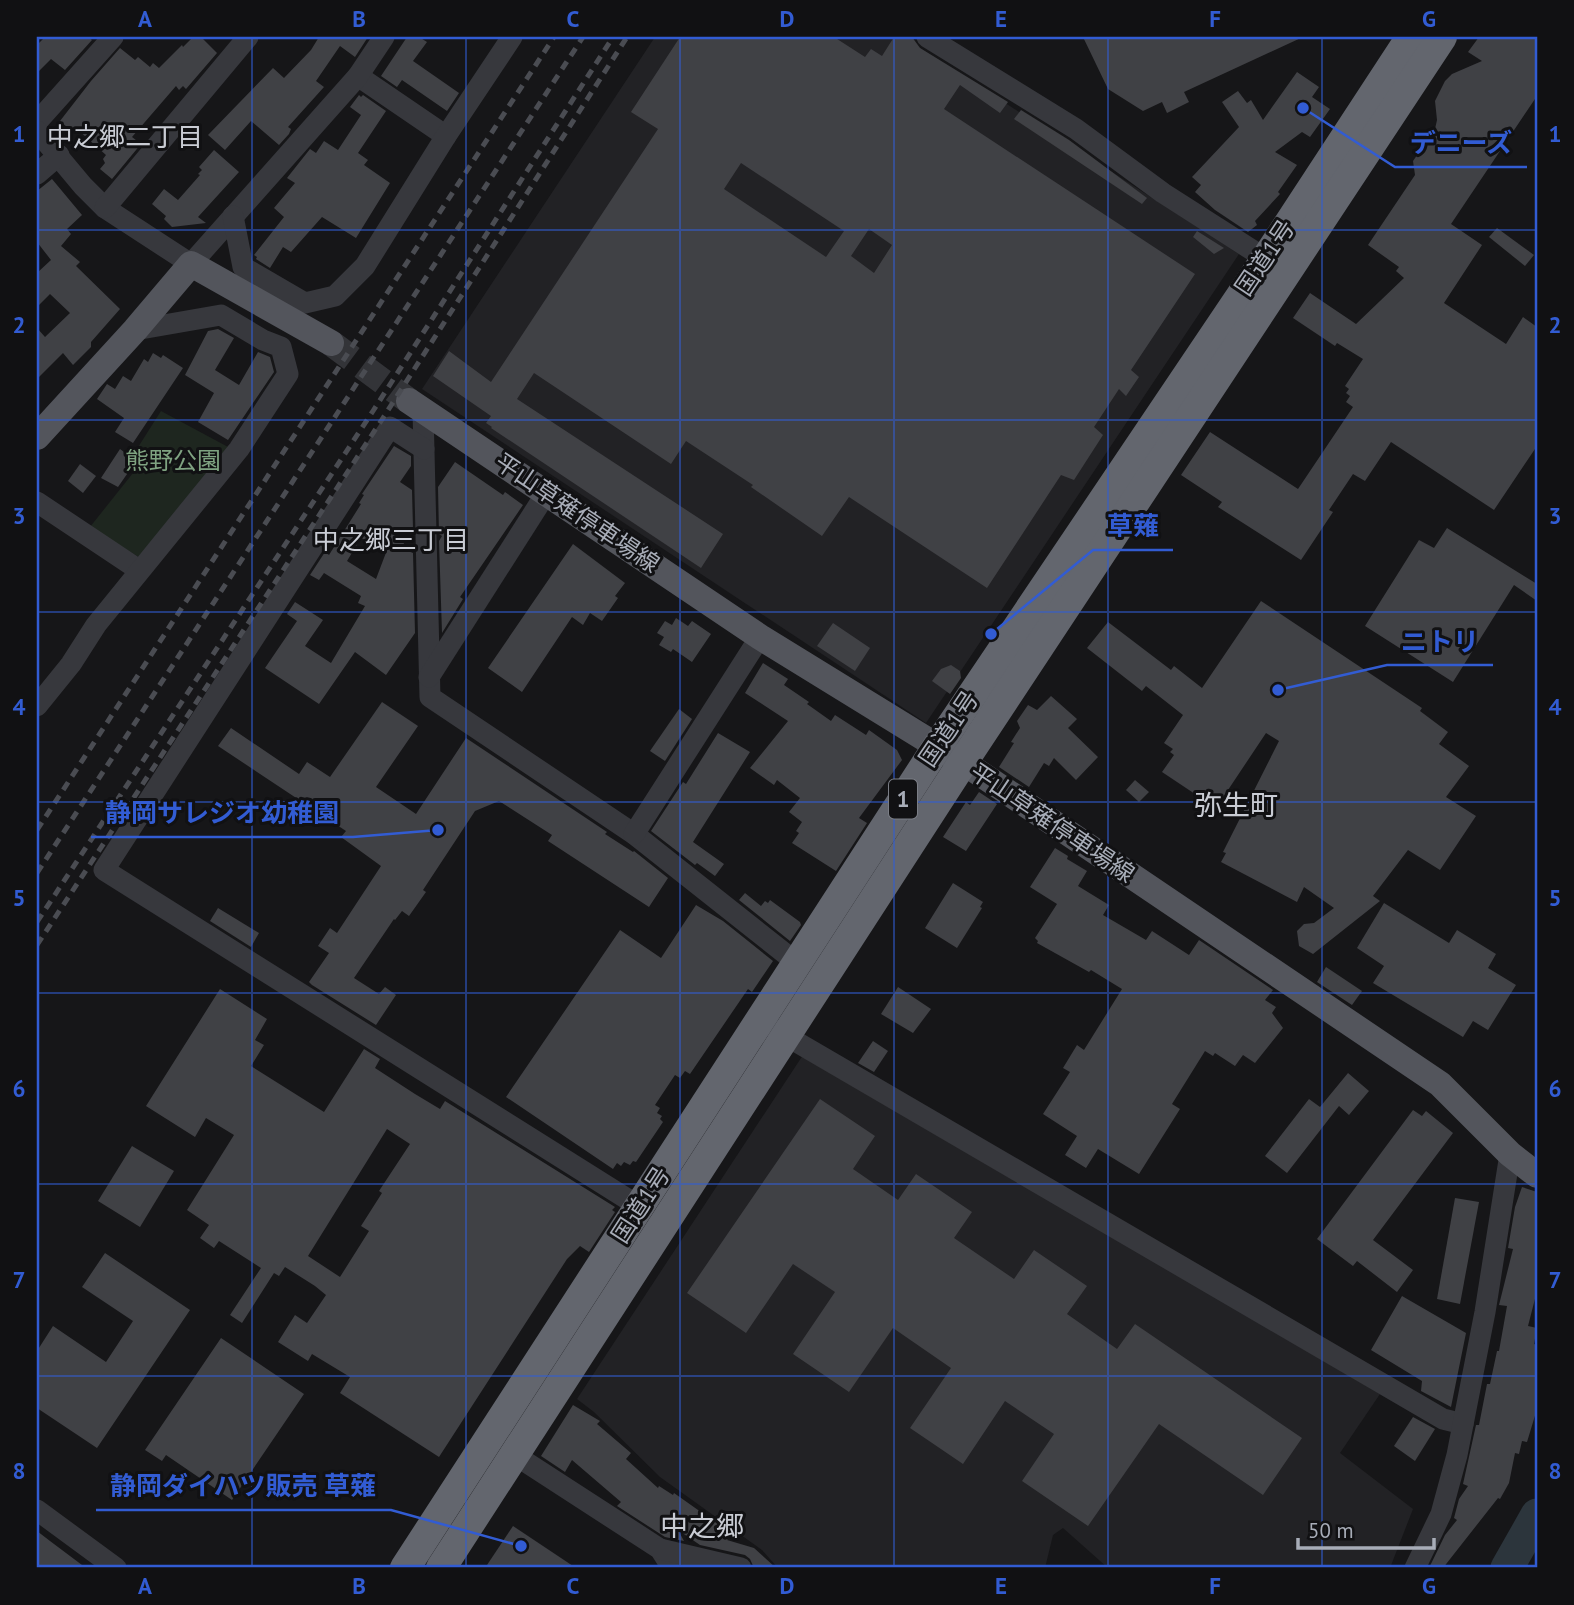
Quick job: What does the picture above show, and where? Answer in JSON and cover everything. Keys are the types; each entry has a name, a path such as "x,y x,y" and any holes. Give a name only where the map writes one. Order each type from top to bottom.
{"highway":[{"name":"国道1号","path":"441,1568 962,762 1277,266 1411,37"},
{"name":"国道1号","path":"405,1568 937,747 1441,37"}],"main road":[{"path":"37,437 191,264 331,343"},
{"name":"平山草薙停車場線","path":"416,406 760,637 962,762 1440,1084 1510,1154 1537,1175"}],"street":[{"path":"37,122 113,37"},
{"path":"105,208 248,37"},
{"path":"37,131 105,208 191,264 358,76 384,37"},
{"path":"233,216 243,267 305,303 335,296 365,267 446,136 512,37"},
{"path":"927,37 1076,129 1163,193 1277,266"},
{"path":"358,76 446,136"},
{"path":"37,174 59,155"},
{"path":"37,706 139,570 239,449 288,374 281,347 263,340 221,315 135,330"},
{"path":"416,406 424,449 429,697 634,834 797,963"},
{"path":"424,449 390,427 104,870 640,1207"},
{"path":"429,677 547,492"},
{"path":"37,502 139,570"},
{"path":"634,834 760,637"},
{"path":"760,1021 1444,1419 1463,1424"},
{"path":"1415,1568 1441,1514 1463,1424 1485,1312 1510,1154"},
{"path":"515,1455 660,1549 741,1568"},
{"path":"37,1510 117,1568"},
{"path":"660,1549 672,1568"}],"shaded area":[{"path":"655,37 903,37 1239,254 926,723 422,389"},
{"path":"803,1055 1380,1394 1340,1453 1413,1509 1390,1568 1108,1568 1063,1528 1053,1535 1045,1568 778,1568 762,1550 660,1477 594,1412 577,1399"}],"green space":[{"name":"熊野公園","path":"161,411 230,448 142,559 90,527 137,468 135,452"}],"building":[{"path":"45,37 88,37 92,40 65,70 51,59 37,73 37,45"},
{"path":"193,37 201,37 217,53 186,89 183,86 179,90 176,86 132,137 141,144 112,179 100,169 105,163 103,159 106,155 77,129 74,133 60,121 120,48 135,60 138,57 150,67 153,63 159,68"},
{"path":"319,37 368,37 355,57 340,46 316,81 324,87 288,127 291,129 289,134 279,145 251,121 225,150 208,135 273,68 284,78 311,50"},
{"path":"407,37 419,37 427,42 413,61 459,93 447,111 402,80 397,87 381,76"},
{"path":"680,37 834,37 865,57 871,49 882,56 894,37 912,37 920,48 1008,102 1000,113 960,85 944,109 1195,274 1131,370 1139,377 1126,396 1119,389 1094,427 1103,435 1074,480 1061,475 987,588 849,497 822,536 751,487 753,485 686,441 671,464 534,373 517,399 723,534 701,568 491,428 486,423 491,416 433,376 449,351 491,382 658,129 631,112","holes":["741,163 844,231 826,257 724,189","869,229 892,245 874,273 851,256"]},
{"path":"1083,37 1303,37 1184,92 1189,102 1167,113 1162,102 1143,111 1108,89"},
{"path":"1479,37 1537,37 1537,96 1451,224 1482,245 1444,303 1506,344 1523,317 1537,327 1537,446 1494,510 1391,442 1365,481 1353,474 1329,510 1333,512 1301,560 1218,507 1222,502 1181,475 1210,432 1298,489 1353,407 1346,402 1350,396 1346,393 1349,389 1345,386 1363,359 1337,343 1335,346 1293,318 1310,293 1356,324 1404,278 1396,271 1399,267 1368,245 1415,175 1413,161 1435,129 1435,101 1445,81 1452,74 1482,61 1468,52"},
{"path":"1297,72 1319,87 1312,97 1330,109 1310,137 1302,132 1275,152 1297,165 1278,192 1280,194 1255,221 1257,225 1248,232 1215,210 1195,192 1201,185 1192,177 1239,127 1222,102 1238,91 1247,103 1251,100 1263,120"},
{"path":"359,95 386,111 358,153 368,160 364,165 390,183 356,238 322,217 291,252 283,247 270,268 254,255 284,217 274,208 295,183 287,178 310,149 316,153 324,141 338,150 361,115 350,107"},
{"path":"1021,110 1069,140 1147,198 1142,204 1014,119"},
{"path":"214,150 239,172 198,217 206,223 172,227 164,219 166,216 152,204 164,189 178,200 200,175 198,174 202,170 199,167"},
{"path":"52,179 82,215 67,229 71,234 61,246 80,262 76,266 120,309 91,342 91,347 73,365 63,353 37,379 37,328 45,337 70,313 50,294 37,307 37,273 51,260 37,242 37,191"},
{"path":"1497,228 1534,255 1525,266 1489,237"},
{"path":"1197,231 1224,248 1214,254 1193,237"},
{"path":"218,329 234,338 215,370 239,385 258,352 270,357 274,372 228,440 198,422 214,393 185,375 208,331"},
{"path":"153,353 161,358 163,355 183,368 133,443 115,432 124,418 97,399 107,384 115,389 123,376 131,381 144,359 148,362"},
{"path":"394,446 411,456 411,466 400,482 412,490 413,529 401,548 413,553 415,633 386,675 355,652 319,704 265,668 297,621 287,614 295,602 323,620 305,646 331,663 365,606 358,603 361,596 324,573 319,580 310,575 325,552 329,555 361,504 362,494","holes":["361,538 387,550 376,579 347,561"]},
{"path":"120,449 132,458 129,461 134,464 118,487 101,478"},
{"path":"455,462 503,495 505,492 523,505 460,597 463,599 442,633 439,541 442,536 439,534 438,487"},
{"path":"80,464 96,476 83,493 68,481"},
{"path":"1447,528 1537,584 1537,601 1514,585 1453,682 1365,626 1419,540 1434,548"},
{"path":"573,544 625,583 602,621 590,613 583,625 572,617 522,692 488,668"},
{"path":"1261,601 1422,708 1420,711 1448,732 1439,744 1469,766 1446,797 1476,816 1440,870 1408,850 1373,896 1380,901 1313,954 1299,946 1297,931 1304,924 1314,923 1334,908 1304,887 1297,902 1221,862 1226,853 1223,852 1279,741 1266,733 1216,808 1162,772 1174,755 1170,752 1173,749 1164,743 1183,715 1146,686 1142,691 1087,648 1108,622 1171,670 1174,666 1202,688"},
{"path":"676,618 688,626 692,621 711,634 692,662 673,649 671,652 659,645 664,637 657,633 665,621 672,625"},
{"path":"833,623 870,648 855,671 817,646"},
{"path":"763,663 788,679 784,685 831,721 835,715 866,735 869,730 897,750 902,760 859,818 867,823 836,871 792,843 802,822 789,812 800,798 777,780 774,785 750,768 788,721 745,693"},
{"path":"951,665 960,671 961,678 950,694 932,681 941,669"},
{"path":"1051,696 1077,719 1068,728 1098,757 1076,780 1054,758 1049,766 1044,763 1029,787 999,767 1014,743 1011,742 1020,728 1017,721 1028,705 1037,710"},
{"path":"382,702 418,726 376,787 416,814 466,738 607,832 605,834 634,851 668,878 649,907 548,841 552,835 499,801 475,811 409,916 402,911 394,919 354,978 379,994 385,987 396,995 376,1025 312,985 309,982 329,953 318,946 330,928 337,933 381,866 341,837 346,831 218,746 231,728 299,774 307,762 330,777"},
{"path":"679,709 692,719 665,761 650,751"},
{"path":"718,733 750,752 693,842 724,864 715,876 697,863 695,865 651,831 683,782 686,784"},
{"path":"1135,780 1149,792 1139,802 1126,790"},
{"path":"979,792 997,804 966,851 943,837 966,802 970,805"},
{"path":"1055,848 1087,871 1078,886 1109,905 1103,915 1146,940 1152,931 1189,955 1199,940 1273,990 1265,1000 1276,1007 1272,1013 1283,1028 1255,1063 1243,1055 1235,1066 1215,1053 1213,1056 1205,1051 1172,1104 1180,1109 1139,1174 1098,1149 1086,1168 1065,1155 1077,1136 1043,1114 1070,1072 1063,1068 1077,1045 1084,1050 1122,989 1037,943 1035,938 1057,904 1030,887"},
{"path":"953,883 983,902 957,948 925,928"},
{"path":"745,893 761,906 770,900 800,922 801,925 790,941 739,900"},
{"path":"1384,903 1449,943 1457,930 1496,954 1488,968 1516,985 1488,1030 1473,1021 1463,1037 1373,983 1384,966 1357,948"},
{"path":"696,905 723,921 773,961 752,992 748,989 690,1074 685,1071 680,1078 675,1075 655,1105 660,1108 657,1113 662,1116 660,1119 663,1122 636,1162 633,1161 630,1165 624,1162 621,1166 617,1163 613,1169 506,1097 620,930 661,958"},
{"path":"218,908 259,933 251,947 210,921"},
{"path":"1326,967 1362,991 1352,1005 1317,982"},
{"path":"898,987 931,1009 913,1033 881,1014"},
{"path":"220,989 267,1019 255,1040 264,1045 251,1066 324,1112 364,1049 380,1059 375,1068 415,1094 440,1109 445,1101 615,1207 612,1210 615,1212 589,1252 580,1246 567,1259 439,1457 340,1393 350,1377 312,1354 308,1361 278,1342 295,1315 307,1323 326,1295 315,1286 285,1267 279,1276 274,1273 242,1323 230,1315 261,1268 219,1241 214,1248 200,1238 209,1225 187,1210 234,1135 206,1118 195,1137 146,1106","holes":["387,1129 410,1144 379,1191 382,1193 361,1226 369,1231 340,1277 308,1256"]},
{"path":"873,1041 888,1051 874,1072 858,1063"},
{"path":"1348,1073 1369,1091 1349,1115 1339,1106 1287,1173 1265,1156 1309,1099 1320,1107"},
{"path":"820,1099 875,1136 853,1169 898,1200 916,1174 972,1212 954,1238 1014,1279 1034,1250 1087,1286 1067,1314 1117,1349 1135,1324 1302,1438 1263,1495 1159,1424 1088,1526 1022,1481 1054,1434 1005,1401 963,1464 910,1428 951,1368 893,1328 849,1392 793,1354 835,1292 793,1264 746,1333 687,1293"},
{"path":"1413,1110 1422,1116 1426,1111 1453,1133 1373,1240 1413,1270 1397,1292 1357,1261 1353,1266 1317,1239"},
{"path":"132,1146 174,1171 140,1227 98,1201"},
{"path":"1522,1187 1537,1192 1537,1291 1528,1326 1537,1328 1534,1344 1537,1345 1537,1409 1527,1442 1522,1441 1519,1454 1515,1453 1509,1483 1500,1499 1498,1498 1443,1568 1429,1568 1445,1535 1457,1520 1454,1518 1459,1499 1468,1486 1463,1484 1476,1425 1479,1425 1487,1384 1490,1384 1499,1351 1507,1306 1499,1305 1513,1249 1508,1248 1515,1207"},
{"path":"1455,1198 1479,1202 1460,1304 1437,1299"},
{"path":"105,1253 190,1310 97,1448 37,1408 37,1351 53,1326 106,1362 133,1321 82,1287"},
{"path":"1402,1296 1466,1333 1451,1407 1421,1391 1422,1381 1371,1350"},
{"path":"221,1338 304,1394 232,1500 166,1455 162,1461 145,1450"},
{"path":"573,1405 600,1421 597,1424 631,1453 626,1459 658,1488 659,1486 673,1495 674,1493 732,1534 727,1540 754,1548 776,1568 754,1568 745,1555 700,1545 678,1530 684,1541 665,1537 617,1506 621,1502 572,1460 565,1472 541,1456"},
{"path":"1413,1417 1435,1429 1415,1461 1394,1446"},
{"path":"513,1526 576,1568 485,1568"},
{"path":"37,1531 50,1541 86,1568 37,1568"}],"waterway":[{"path":"1507,1568 1537,1515"}],"tunnel":[{"path":"331,343 409,401"}],"railway":[{"path":"37,830 554,37"},
{"path":"37,873 583,37"},
{"path":"37,922 373,411 613,37"},
{"path":"37,945 383,418 627,37"}],"place":[{"name":"デニーズ","path":"1303,108"},
{"name":"草薙","path":"991,634"},
{"name":"ニトリ","path":"1278,690"},
{"name":"静岡サレジオ幼稚園","path":"438,830"},
{"name":"静岡ダイハツ販売 草薙","path":"521,1546"}],"district":[{"name":"中之郷二丁目","path":"125,137"},
{"name":"中之郷三丁目","path":"391,540"},
{"name":"弥生町","path":"1236,805"},
{"name":"中之郷","path":"702,1526"}]}
